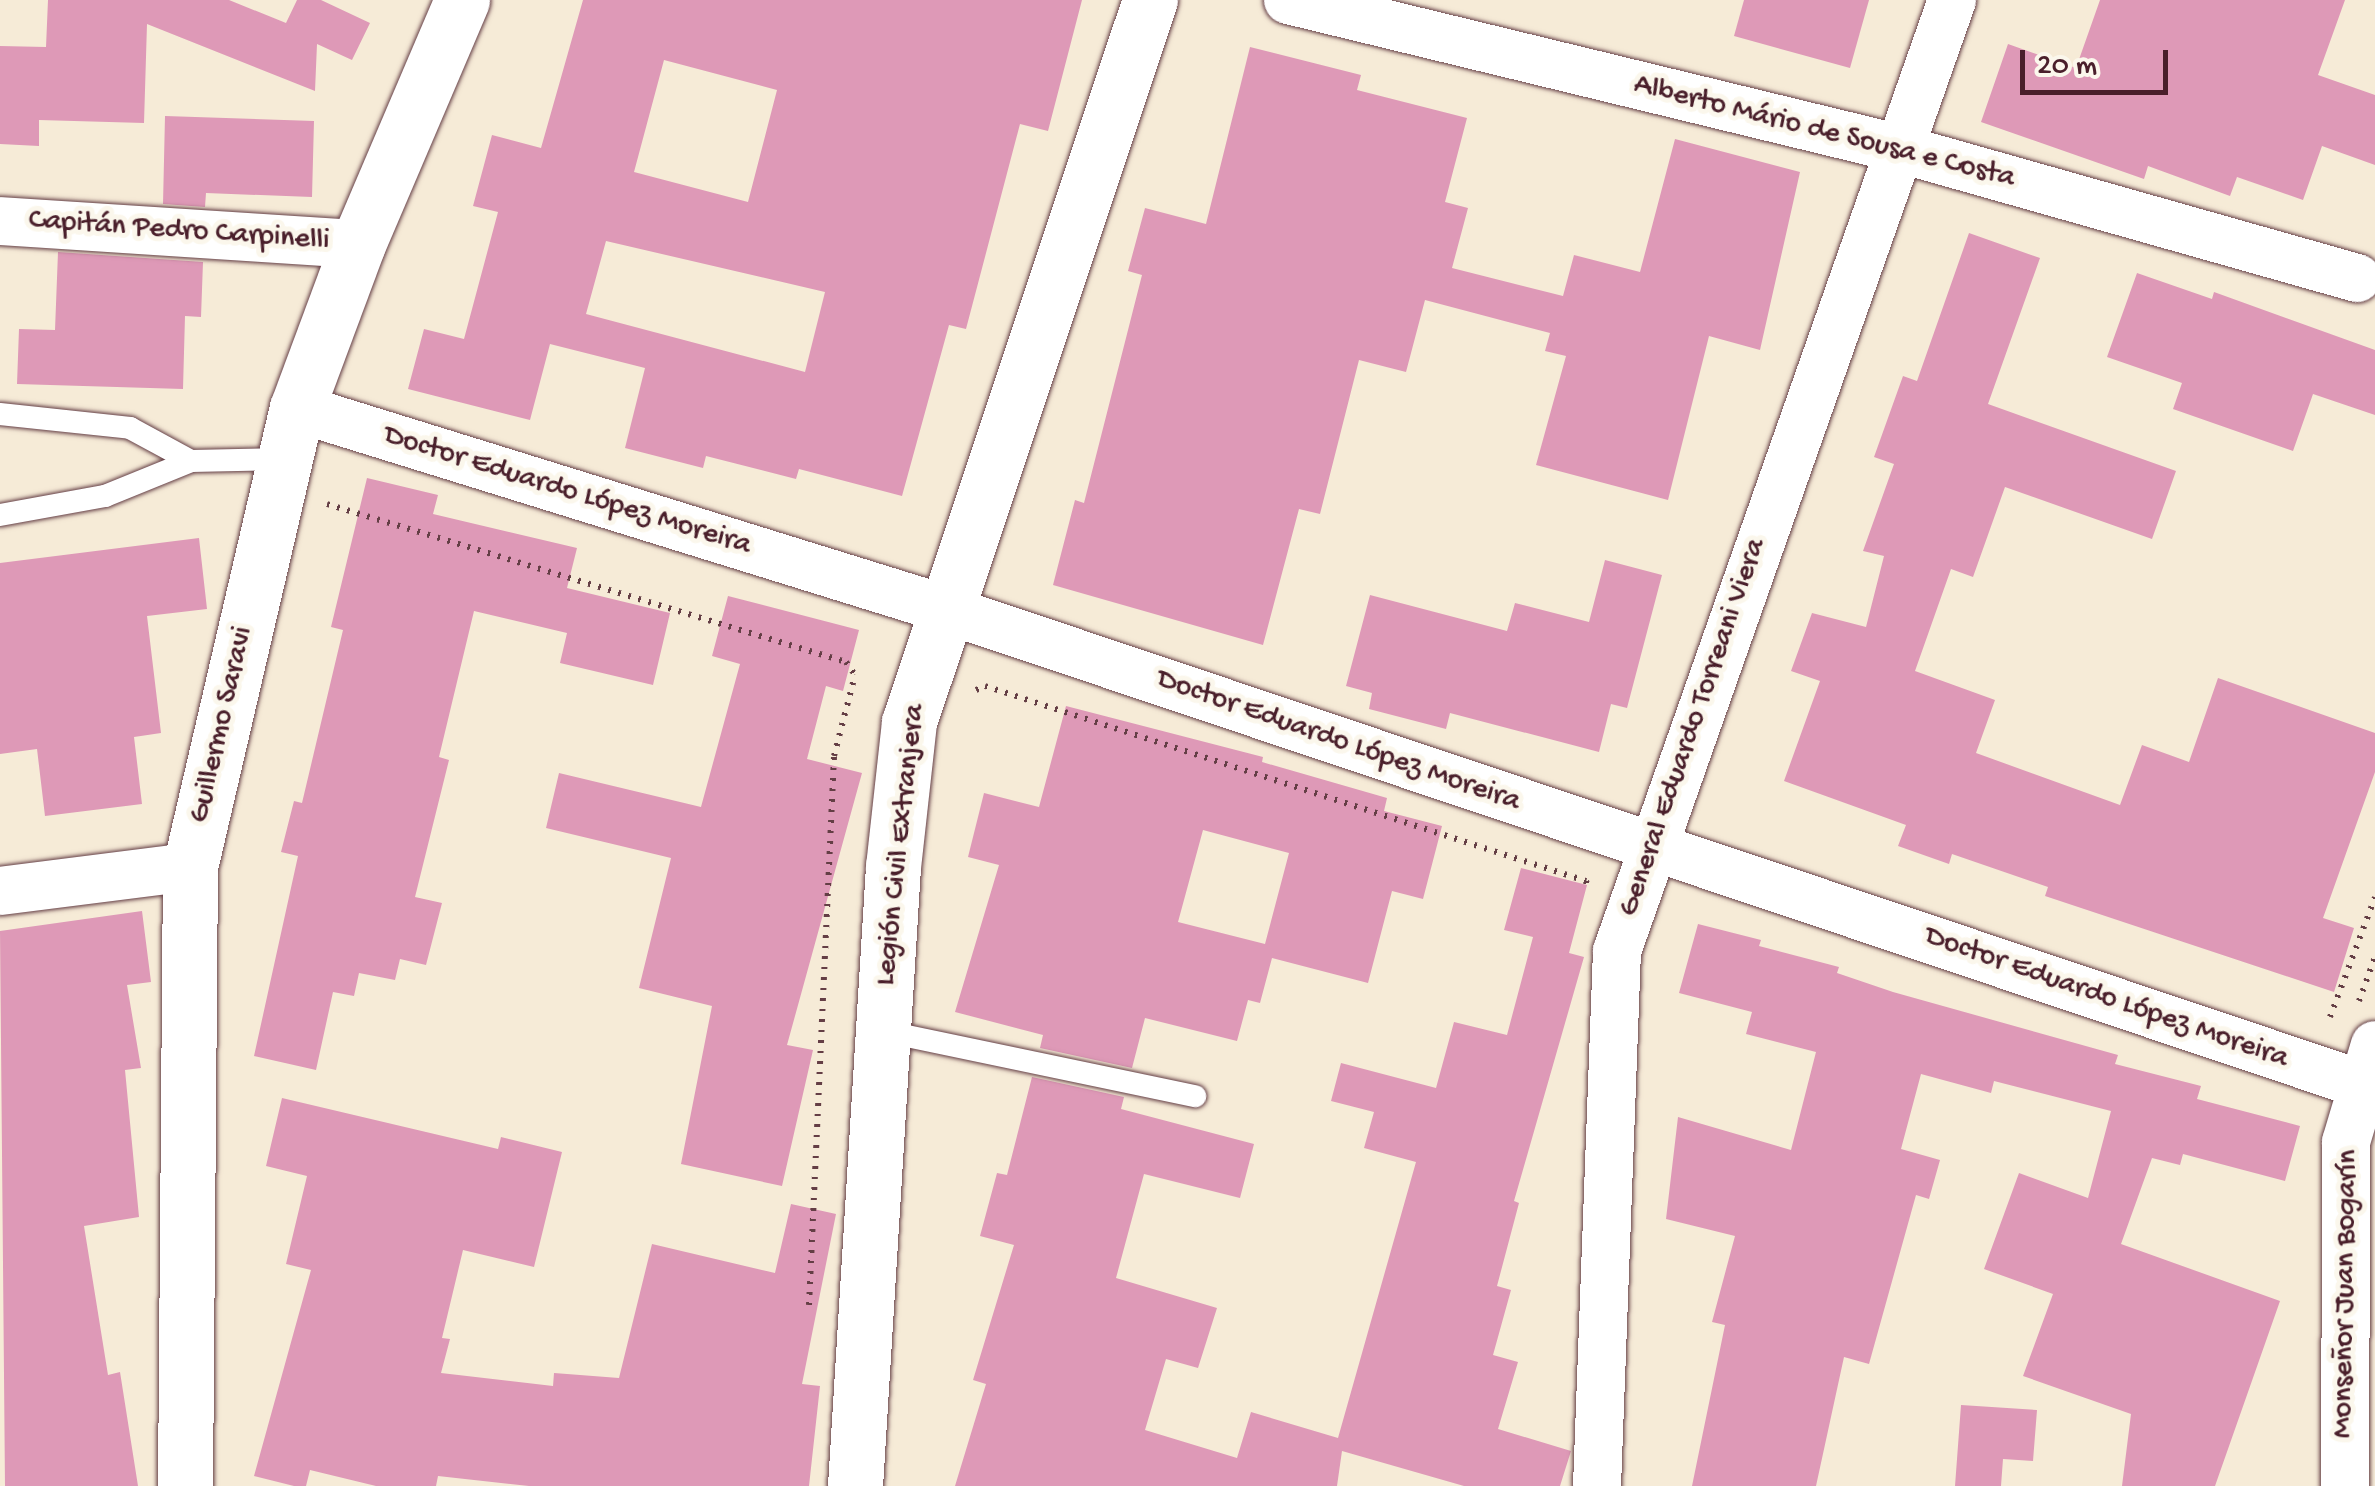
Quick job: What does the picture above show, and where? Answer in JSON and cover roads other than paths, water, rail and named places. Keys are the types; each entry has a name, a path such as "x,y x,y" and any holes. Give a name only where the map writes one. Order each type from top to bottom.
{"street":[{"name":"Guillermo Saravi","path":"185,1486 190,867 291,433 358,244 462,0"},
{"name":"Legión Civil Extranjera","path":"854,1486 883,1032 910,722 942,608 1150,0"},
{"name":"Alberto Mário de Sousa e Costa","path":"1288,0 1901,149 2358,278"},
{"name":"General Eduardo Torreani Viera","path":"1597,1486 1611,1012 1618,951 1650,847 1952,0"},
{"name":"Capitán Pedro Carpinelli","path":"0,221 358,244"},
{"name":"Doctor Eduardo López Moreira","path":"291,433 942,608 1650,847 2371,1073"},
{"path":"0,891 190,867"},
{"name":"Monseñor Juan Bogarín","path":"2345,1486 2346,1142 2371,1073"}],"lane":[{"path":"0,414 130,428 191,461"},
{"path":"0,515 105,496 191,461 291,433"},
{"path":"883,1032 1196,1096"}]}
